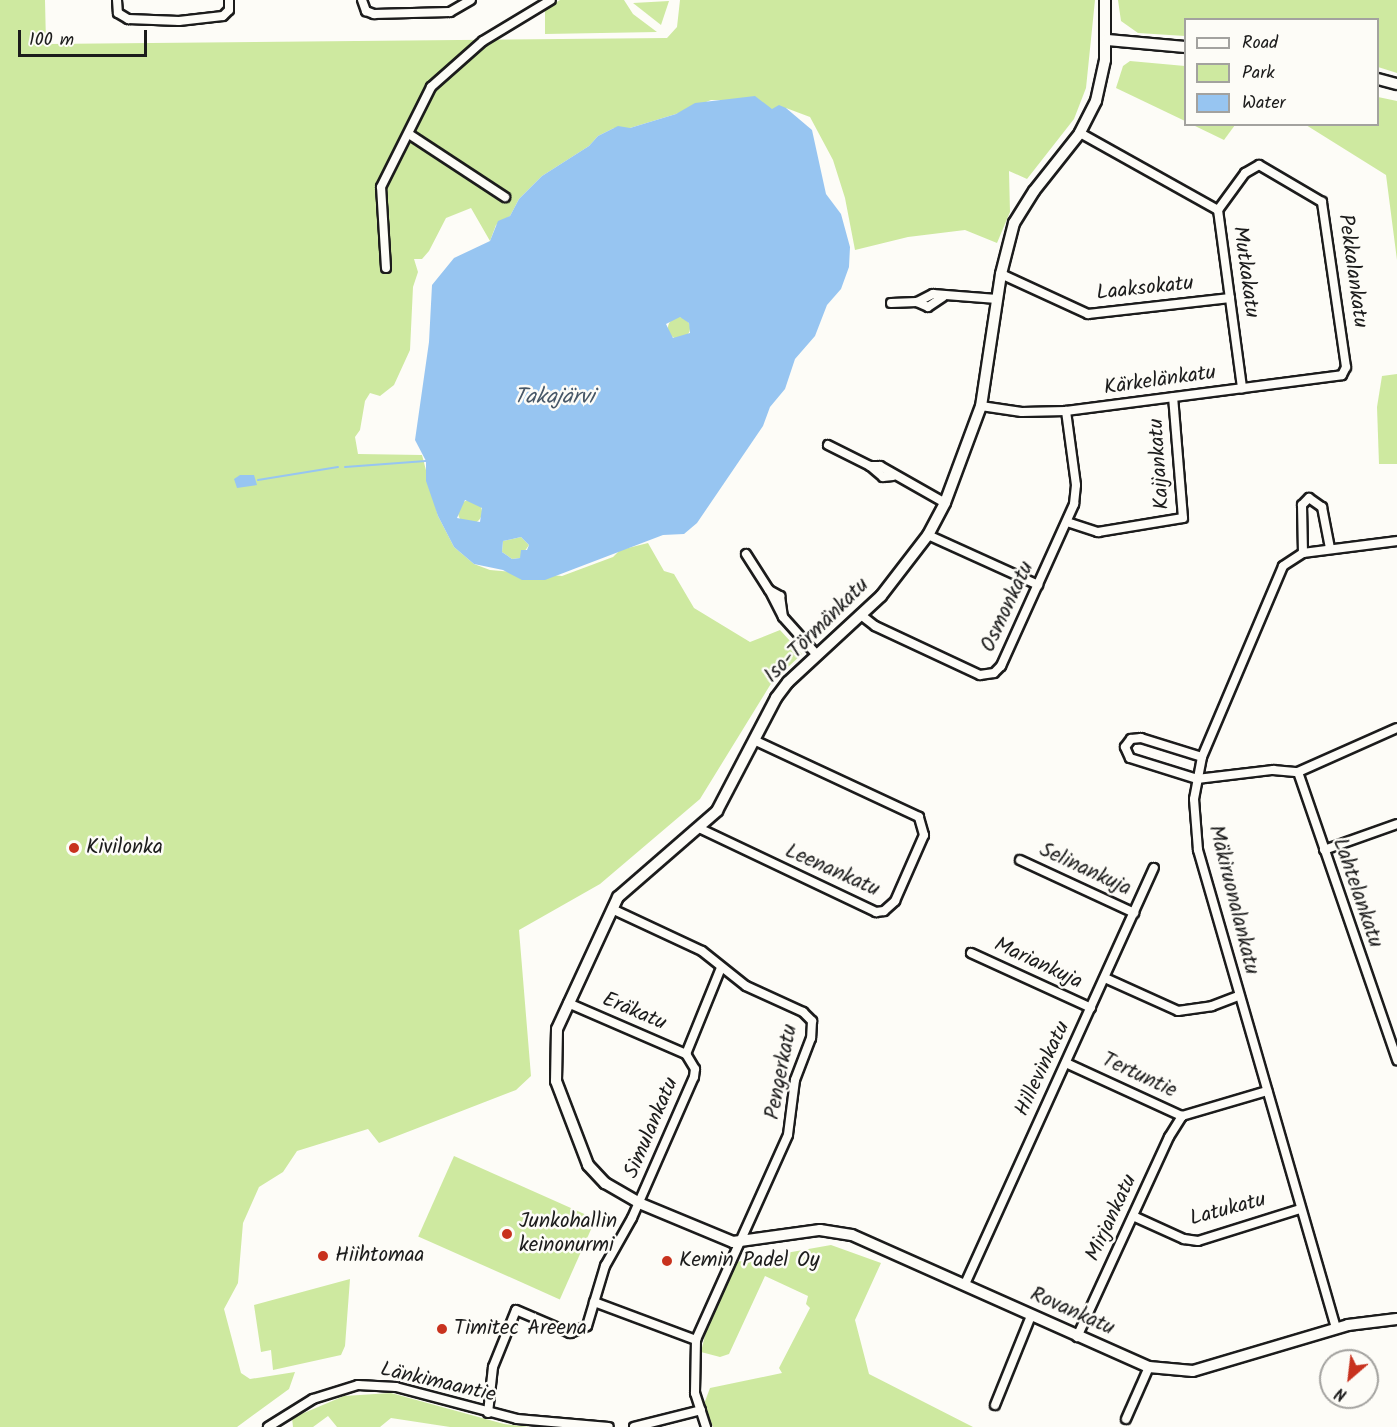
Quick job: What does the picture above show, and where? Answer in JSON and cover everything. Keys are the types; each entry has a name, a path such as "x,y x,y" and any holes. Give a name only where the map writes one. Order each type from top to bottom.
{"street":[{"path":"117,0 118,11 133,20 179,21 220,17 230,4"},
{"path":"362,2 374,14 450,12 471,0"},
{"path":"386,268 381,187 438,79 483,40 551,0"},
{"name":"Iso-Törmänkatu","path":"738,1243 639,1203 605,1183 588,1165 562,1101 555,1073 554,1045 568,1003 612,909 632,882 700,828 726,799 776,698 817,655 861,615 905,567 928,535 945,503 981,406 1001,274 1021,209 1080,133 1101,83 1107,40 1105,0"},
{"path":"1107,40 1184,47"},
{"path":"1379,80 1397,84"},
{"name":"Mutkakatu","path":"1080,133 1218,210 1242,388"},
{"path":"409,134 506,197"},
{"name":"Pekkalankatu","path":"1218,210 1245,173 1259,165 1322,202 1329,232 1344,373"},
{"name":"Laaksokatu","path":"1001,274 1088,314 1230,298"},
{"path":"891,303 917,302 926,295 997,299"},
{"name":"Kärkelänkatu","path":"981,406 1022,412 1066,411 1337,378 1344,373"},
{"name":"Kaijankatu","path":"1067,522 1104,532 1183,518 1173,397"},
{"name":"Osmonkatu","path":"861,615 875,626 986,676 1000,666 1067,522 1076,485 1066,411"},
{"path":"828,445 870,466 880,466 893,476 945,503"},
{"path":"1303,553 1302,506 1309,498 1322,507 1330,548"},
{"path":"928,535 1038,585"},
{"name":"Mäkiruonalankatu","path":"1336,1328 1238,996 1198,850 1194,825 1197,779 1202,758 1276,576 1303,553 1330,548 1397,542"},
{"path":"746,554 769,590 780,596 783,617 817,655"},
{"path":"1202,758 1141,738 1131,738 1125,747 1130,758 1197,779 1273,770 1298,772 1397,728"},
{"name":"Leenankatu","path":"700,828 876,912 884,911 895,901 924,835 919,817 754,740"},
{"name":"Lahtelankatu","path":"1298,772 1397,1060"},
{"path":"1324,850 1397,824"},
{"name":"Selinankuja","path":"1020,860 1134,913"},
{"name":"Hillevinkatu","path":"964,1284 1154,868"},
{"name":"Pengerkatu","path":"612,909 702,951 721,968 753,990 803,1012 813,1025 795,1080 788,1135 738,1243"},
{"name":"Mariankuja","path":"971,953 1091,1008"},
{"name":"Simulankatu","path":"488,1413 493,1367 516,1310 576,1333 587,1326 605,1266 639,1203 694,1077 695,1069 686,1054 721,968"},
{"path":"1104,978 1178,1011 1212,1006 1238,996"},
{"name":"Eräkatu","path":"568,1003 686,1054"},
{"name":"Tertuntie","path":"1066,1063 1182,1116 1267,1091"},
{"name":"Mirjankatu","path":"1077,1337 1176,1121 1182,1116"},
{"name":"Latukatu","path":"1133,1216 1184,1239 1198,1241 1300,1209"},
{"name":"Rovankatu","path":"738,1243 833,1230 852,1235 1077,1337 1149,1367 1193,1371 1336,1328 1397,1319"},
{"path":"706,1427 693,1373 696,1340 738,1243"},
{"path":"594,1302 696,1340"},
{"path":"995,1405 1031,1316"},
{"path":"1126,1419 1149,1367"},
{"name":"Länkimaantie","path":"268,1427 313,1399 358,1385 396,1387 488,1413 609,1427"},
{"path":"634,1427 701,1410"}],"green space":[{"path":"0,0 45,0 46,44 667,38 677,27 680,0 1095,0 1086,88 1074,119 1027,179 1009,171 1010,212 997,243 965,230 908,237 855,250 845,198 833,160 810,117 786,108 772,110 733,100 711,100 630,128 614,128 598,136 589,146 542,176 519,199 510,216 496,225 490,241 471,208 446,218 429,251 422,259 414,259 418,272 413,287 410,350 394,385 380,396 370,393 365,401 360,430 355,437 358,454 422,455 438,516 454,547 474,564 490,570 562,576 613,557 620,550 648,543 664,571 674,574 694,608 750,642 780,630 802,654 772,682 700,799 600,884 519,930 531,1076 516,1090 379,1143 368,1129 297,1151 283,1172 259,1187 243,1223 238,1283 224,1309 241,1373 250,1379 295,1372 289,1389 237,1427 0,1427"},
{"path":"560,0 624,0 633,14 657,32 545,34 545,9"},
{"path":"1118,0 1397,0 1397,73 1379,67 1379,18 1184,18 1184,36 1138,33 1121,21"},
{"path":"669,1 661,25 633,3"},
{"path":"1130,61 1184,66 1184,121 1116,88 1123,66"},
{"path":"1379,97 1397,101 1397,260 1386,175 1308,126 1379,126"},
{"path":"1195,126 1234,126 1224,140"},
{"path":"679,317 687,320 690,328 687,336 679,339 671,336 668,328 671,320"},
{"path":"1397,374 1397,464 1379,464 1377,407 1382,376"},
{"path":"470,500 475,501 481,507 481,517 475,523 470,524 465,523 459,517 458,512 459,507 465,501"},
{"path":"521,537 529,545 520,558 512,559 502,552 503,541"},
{"path":"454,1156 596,1219 560,1299 418,1236"},
{"path":"831,1245 881,1263 855,1320 869,1374 973,1427 713,1427 704,1404 710,1388 782,1373 779,1368 810,1308 806,1304 808,1296 765,1276 729,1354 720,1357 701,1352 706,1331 736,1262"},
{"path":"350,1279 345,1346 341,1355 273,1370 271,1350 261,1352 254,1305"},
{"path":"391,1393 504,1424 530,1427 450,1427 391,1418 380,1427 337,1427 328,1416 313,1427 293,1427 292,1418 344,1396"}],"water":[{"name":"Takajärvi","path":"755,96 772,109 779,105 786,108 812,130 826,194 841,214 850,247 849,267 841,289 827,305 815,336 795,359 785,389 770,407 763,426 697,523 684,534 663,535 545,580 522,580 503,570 474,564 454,547 438,516 426,481 426,461 415,440 429,342 432,285 454,258 490,241 498,221 510,216 519,199 542,176 589,146 598,136 618,126 630,128 676,114 695,103","holes":["680,317 689,323 690,333 673,338 666,324","465,500 482,508 480,522 457,518","521,537 529,545 527,550 521,550 520,558 512,559 502,552 503,541"]},
{"path":"240,475 254,475 257,485 237,488 234,479"}],"waterway":[{"path":"345,467 426,461"},
{"path":"258,480 338,467"}],"place":[{"name":"Kivilonka","path":"74,848"},
{"name":"Junkohallin keinonurmi","path":"507,1234"},
{"name":"Hiihtomaa","path":"323,1256"},
{"name":"Kemin Padel Oy","path":"667,1261"},
{"name":"Timitec Areena","path":"442,1329"}]}
